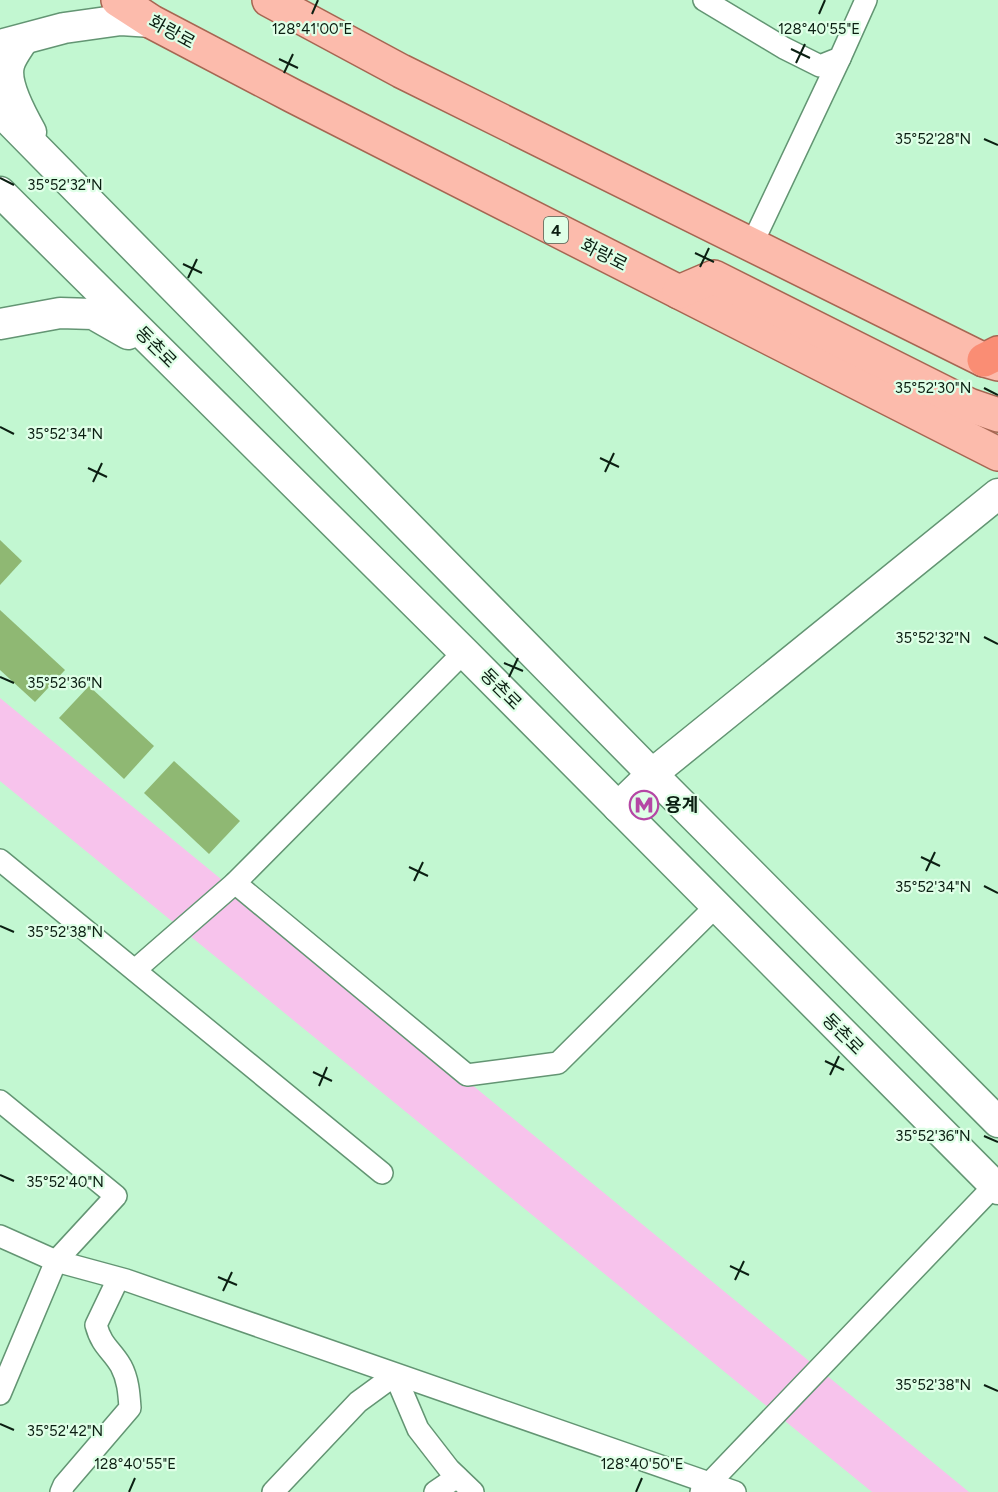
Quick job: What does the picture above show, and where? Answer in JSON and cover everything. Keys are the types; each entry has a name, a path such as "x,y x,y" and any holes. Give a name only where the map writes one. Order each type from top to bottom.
{"main road":[{"name":"화랑로","path":"118,0 152,22 303,101 998,454"},
{"path":"277,2 401,71 994,364"},
{"path":"42,153 18,109 9,81 11,43 64,28 121,20 152,22"},
{"path":"0,111 998,1122"},
{"name":"동촌로","path":"0,192 464,652 996,1187"},
{"path":"679,292 714,277 969,405 998,415"},
{"path":"852,346 867,338 873,326 869,302"},
{"path":"0,324 60,313 93,314 164,355"},
{"path":"618,807 652,774 998,494"}],"street":[{"path":"704,0 784,48 820,66 840,58"},
{"path":"752,244 866,0"},
{"path":"135,970 235,882 464,652"},
{"path":"0,860 381,1173"},
{"path":"235,882 467,1075 558,1063 716,906"},
{"path":"0,1101 116,1196 56,1261 0,1394"},
{"path":"705,1488 996,1187"},
{"path":"0,1236 56,1261 118,1279 395,1374 705,1488 735,1492"},
{"path":"61,1492 64,1485 130,1408 129,1389 121,1366 100,1340 96,1325 118,1279"},
{"path":"395,1374 418,1429 457,1477 473,1492"},
{"path":"273,1492 358,1402 395,1374"},
{"path":"435,1492 457,1477"}],"shaded area":[{"path":"0,698 969,1492 872,1492 0,781"}],"building":[{"path":"0,540 22,561 0,585"},
{"path":"0,610 65,670 35,702 0,670"},
{"path":"89,686 154,746 124,779 59,718"},
{"path":"174,761 240,821 209,854 144,793"}],"place":[{"name":"용계","path":"644,805"}]}
